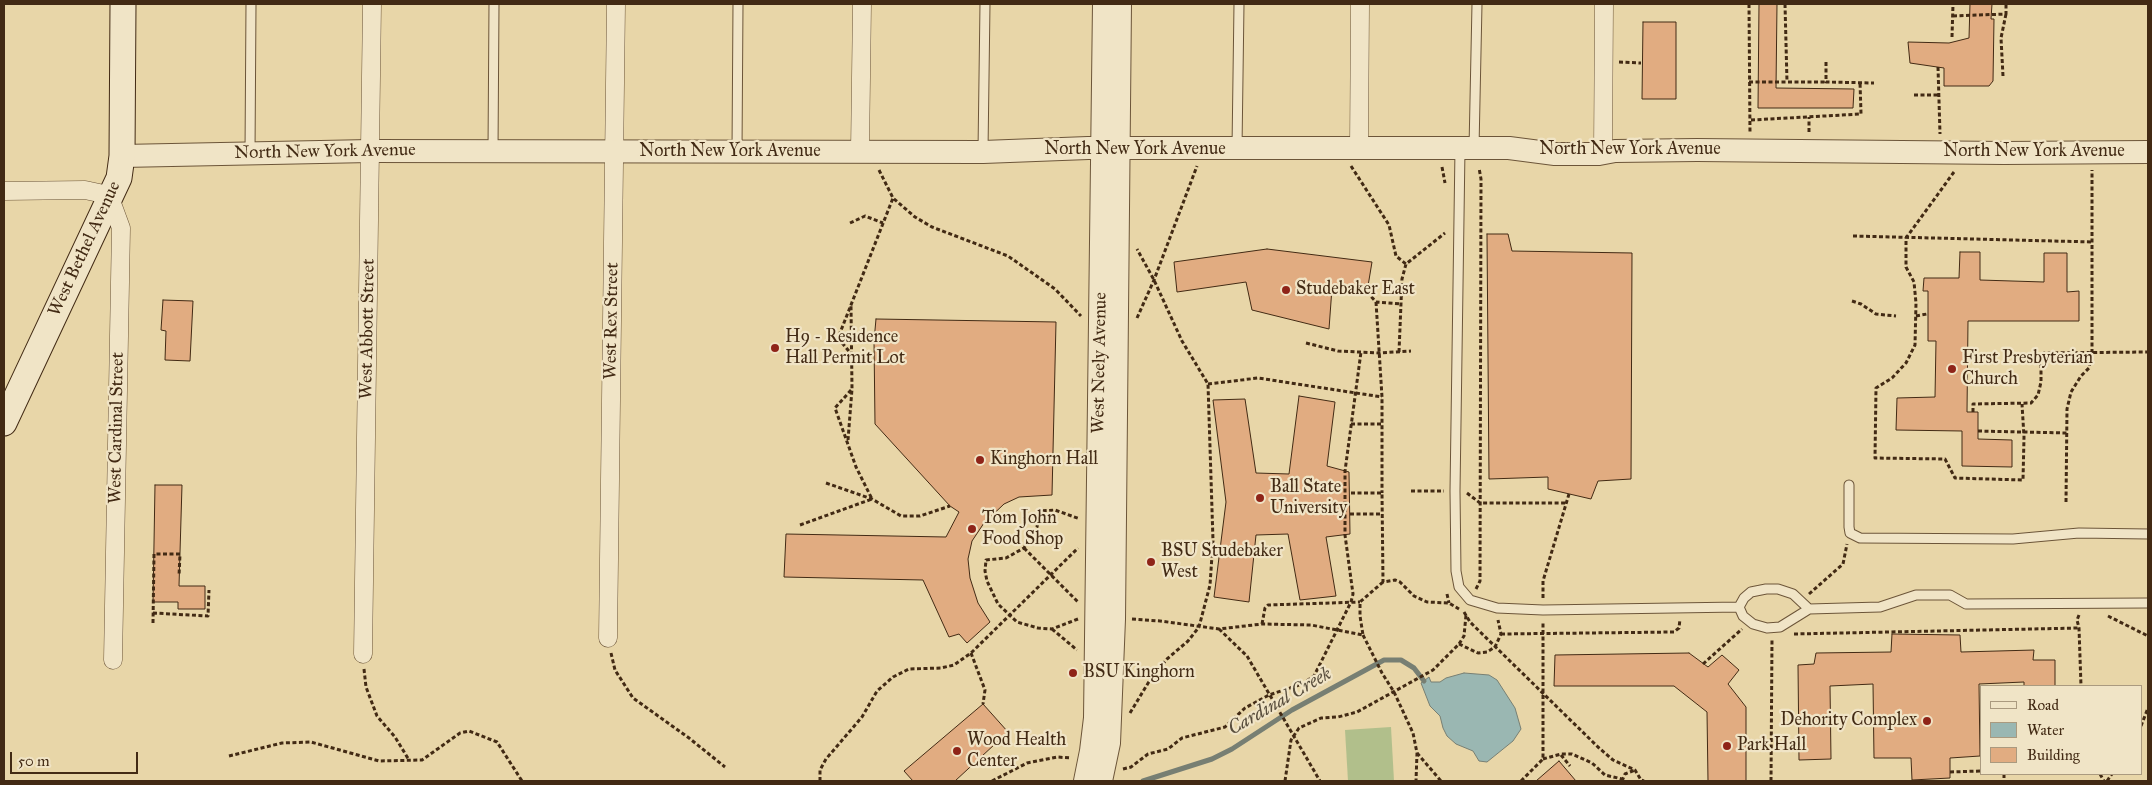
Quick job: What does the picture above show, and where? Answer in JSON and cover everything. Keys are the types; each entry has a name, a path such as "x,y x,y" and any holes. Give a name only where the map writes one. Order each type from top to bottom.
{"main road":[{"name":"West Bethel Avenue","path":"4,423 119,178 122,156 123,4"}],"street":[{"name":"West Abbott Street","path":"363,654 372,4"},
{"name":"West Rex Street","path":"608,638 616,4"},
{"path":"860,151 862,4"},
{"name":"West Neely Avenue","path":"1101,781 1109,743 1114,619 1110,148 1104,4"},
{"name":"West Neely Avenue","path":"1085,781 1092,751 1095,718 1110,148 1120,4"},
{"path":"1356,160 1360,4"},
{"path":"1603,153 1604,4"},
{"name":"North New York Avenue","path":"122,156 370,151 983,152 1110,148 1237,149 1356,160 1471,155 1509,148 1555,154 1697,150 1965,153 2148,152"},
{"path":"4,191 85,190 110,198"},
{"name":"West Cardinal Street","path":"110,198 121,228 114,660"}],"lane":[{"path":"250,153 251,4"},
{"path":"493,152 494,4"},
{"path":"737,151 738,4"},
{"path":"983,152 985,4"},
{"path":"1237,149 1239,4"},
{"path":"1477,4 1455,491 1456,571 1459,587 1464,594 1476,602 1496,608 1543,610 1740,607"},
{"path":"1849,485 1850,533 1860,538 1994,539 2078,532 2148,534"},
{"path":"1809,609 1793,594 1778,589 1751,592 1744,598 1740,607 1743,616 1753,624 1767,628 1780,627 1809,609 1880,607 1916,595 1950,595 1966,604 2148,603"}],"path":[{"path":"1749,4 1750,120 1861,114 1860,82"},
{"path":"1785,4 1787,82"},
{"path":"1952,37 1953,4"},
{"path":"2003,76 2001,38 2006,4"},
{"path":"1953,16 2006,14"},
{"path":"1604,62 1641,63"},
{"path":"1826,62 1826,82"},
{"path":"1938,67 1940,137"},
{"path":"1749,82 1874,83"},
{"path":"1914,95 1938,95"},
{"path":"1471,155 1481,179 1480,581 1476,590"},
{"path":"1341,165 1356,160 1389,225 1396,256 1406,264"},
{"path":"2066,502 2067,410 2072,392 2080,376 2089,368 2092,353 2092,164"},
{"path":"878,165 879,172 893,198 915,217 932,227 1008,256 1056,289 1081,316 1088,320"},
{"path":"1134,325 1154,280 1198,165 1188,165"},
{"path":"1437,165 1442,166 1445,188"},
{"path":"1959,166 1906,238 1906,267 1914,282 1915,345 1906,363 1892,378 1876,388 1875,458 1945,459 1955,478 2023,480 2024,432 2022,404"},
{"path":"852,356 838,338 893,198"},
{"path":"850,223 865,216 883,222"},
{"path":"1444,240 1445,224"},
{"path":"1399,352 1402,279 1406,264 1445,232"},
{"path":"1853,236 2093,242"},
{"path":"1124,720 1162,664 1188,641 1199,628 1210,585 1213,540 1208,384 1182,341 1135,244"},
{"path":"1367,292 1376,302 1382,397 1383,582"},
{"path":"1852,301 1861,304 1876,314 1896,316"},
{"path":"1376,302 1402,304"},
{"path":"848,443 852,389 853,340 851,304"},
{"path":"1916,316 1928,314"},
{"path":"853,340 874,341"},
{"path":"1306,343 1338,351 1379,353 1411,351"},
{"path":"1120,769 1131,767 1148,754 1168,748 1182,738 1225,728 1245,708 1269,695 1302,684 1314,676 1351,602 1353,594 1345,535 1345,471 1361,352"},
{"path":"1972,412 1973,404 2022,404 2032,402 2038,395 2041,382 2041,358 2044,353 2148,352"},
{"path":"1208,384 1258,378 1382,397"},
{"path":"852,389 835,408 856,467 872,499"},
{"path":"1351,424 1382,424"},
{"path":"1978,431 2067,433"},
{"path":"1443,482 1443,501"},
{"path":"826,483 872,499 901,516 920,516 950,506"},
{"path":"1411,491 1464,491 1480,502 1566,503"},
{"path":"1351,493 1382,493"},
{"path":"1543,759 1543,580 1569,494"},
{"path":"800,525 872,499"},
{"path":"1086,618 1052,629 1027,626 1009,616 998,604 990,588 986,576 986,560 1006,558 1024,548 1037,527 1040,511 1055,510 1080,519 1088,519"},
{"path":"1350,514 1382,514"},
{"path":"1808,595 1843,564 1850,533"},
{"path":"820,781 820,770 826,759 862,717 878,690 893,677 909,669 941,668 954,665 971,653 1082,545"},
{"path":"1024,548 1079,603"},
{"path":"154,623 154,554 180,554 179,576"},
{"path":"1262,624 1265,608 1268,605 1360,602 1383,582 1400,582 1414,596 1426,602 1450,603 1466,614 1470,622 1544,696 1613,760 1636,770 1641,781"},
{"path":"153,613 208,616 209,590"},
{"path":"1446,591 1450,603"},
{"path":"1360,602 1363,635 1394,692 1413,733 1417,753 1416,781"},
{"path":"1285,781 1291,740 1299,728 1311,721 1356,712 1433,670 1459,644 1464,636 1468,609"},
{"path":"1466,614 1472,614"},
{"path":"2081,685 2079,628 2077,620 2079,616 2086,614"},
{"path":"2105,616 2148,636"},
{"path":"1500,634 1674,632 1679,628 1680,617 1690,617"},
{"path":"1459,644 1478,653 1487,652 1495,647 1500,634 1500,622 1489,618"},
{"path":"1126,619 1160,620 1199,628 1219,629 1262,624 1312,625 1363,635"},
{"path":"1737,623 1749,630"},
{"path":"1704,664 1744,627"},
{"path":"1786,634 2079,628"},
{"path":"1052,629 1080,652"},
{"path":"1219,629 1247,656 1320,781"},
{"path":"1771,781 1772,636 1779,635"},
{"path":"608,638 615,670 633,698 689,738 725,767"},
{"path":"971,653 985,690 983,704"},
{"path":"363,654 366,687 377,716 395,737 409,760"},
{"path":"2142,723 2148,708"},
{"path":"229,756 282,743 311,742 379,761 422,760 460,733 469,731 497,742 522,781"},
{"path":"1417,753 1441,781"},
{"path":"1521,781 1543,759 1561,754 1580,756 1592,763 1605,775 1622,780 1625,774 1636,770"},
{"path":"1561,754 1570,766"},
{"path":"992,781 1027,763 1057,758 1079,758"},
{"path":"1950,772 1980,771"}],"green space":[{"path":"1391,727 1394,781 1348,781 1345,730"}],"water":[{"path":"1464,673 1489,675 1497,680 1515,708 1521,729 1513,741 1487,762 1479,761 1473,751 1456,744 1447,736 1440,716 1430,706 1421,683 1429,677 1431,682 1440,682 1446,678"}],"building":[{"path":"1759,4 1777,4 1776,88 1854,89 1853,108 1758,108"},
{"path":"1970,4 1992,4 1991,19 1994,19 1993,81 1989,86 1944,86 1944,68 1910,63 1908,42 1949,43 1969,38"},
{"path":"1643,22 1676,22 1676,99 1642,99"},
{"path":"1487,234 1508,234 1512,251 1632,253 1631,479 1598,481 1591,499 1548,489 1548,477 1489,479"},
{"name":"Studebaker East","path":"1267,249 1372,262 1367,292 1332,288 1329,329 1252,310 1246,282 1177,292 1174,262"},
{"name":"First Presbyterian Church","path":"1960,252 1980,252 1980,280 2044,282 2044,253 2067,253 2067,292 2079,291 2079,321 1968,321 1967,412 1978,412 1978,439 2012,440 2012,467 1962,466 1962,431 1896,430 1897,398 1935,397 1936,341 1928,341 1928,291 1923,291 1924,278 1959,278"},
{"path":"163,300 193,301 190,361 165,360 166,331 161,330"},
{"name":"Kinghorn Hall","path":"876,319 1056,322 1052,495 1019,497 1004,504 984,523 972,541 968,559 970,578 978,603 990,622 967,643 959,634 949,637 923,580 784,577 786,534 946,537 959,512 950,506 875,424 874,341"},
{"path":"1299,396 1335,402 1327,466 1349,472 1350,534 1326,537 1336,596 1300,600 1288,534 1256,535 1249,602 1214,597 1226,502 1213,400 1245,399 1256,473 1289,474"},
{"path":"155,485 182,485 179,586 205,586 205,609 178,609 178,602 153,602"},
{"name":"Dehority Complex","path":"1892,634 1960,635 1961,652 2034,650 2033,660 2055,660 2055,685 2024,685 2024,682 1979,684 1980,756 1950,758 1950,778 1912,780 1911,758 1874,758 1873,684 1830,686 1831,759 1799,760 1798,665 1814,664 1816,653 1891,652"},
{"name":"Park Hall","path":"1689,653 1708,667 1722,655 1739,670 1728,684 1746,707 1746,781 1708,781 1707,712 1674,686 1554,686 1555,655"},
{"name":"Wood Health Center","path":"983,704 1008,732 955,781 913,781 904,771"},
{"path":"1559,761 1576,781 1536,781"}],"waterway":[{"name":"Cardinal Creek","path":"1143,781 1212,759 1232,749 1292,710 1384,660 1401,660 1414,668 1424,681"}],"place":[{"name":"Studebaker East","path":"1286,290"},
{"name":"H9 - Residence Hall Permit Lot","path":"775,348"},
{"name":"First Presbyterian Church","path":"1952,369"},
{"name":"Kinghorn Hall","path":"980,460"},
{"name":"Ball State University","path":"1260,498"},
{"name":"Tom John Food Shop","path":"972,529"},
{"name":"BSU Studebaker West","path":"1151,562"},
{"name":"BSU Kinghorn","path":"1073,673"},
{"name":"Dehority Complex","path":"1927,721"},
{"name":"Park Hall","path":"1727,746"},
{"name":"Wood Health Center","path":"957,751"}]}
